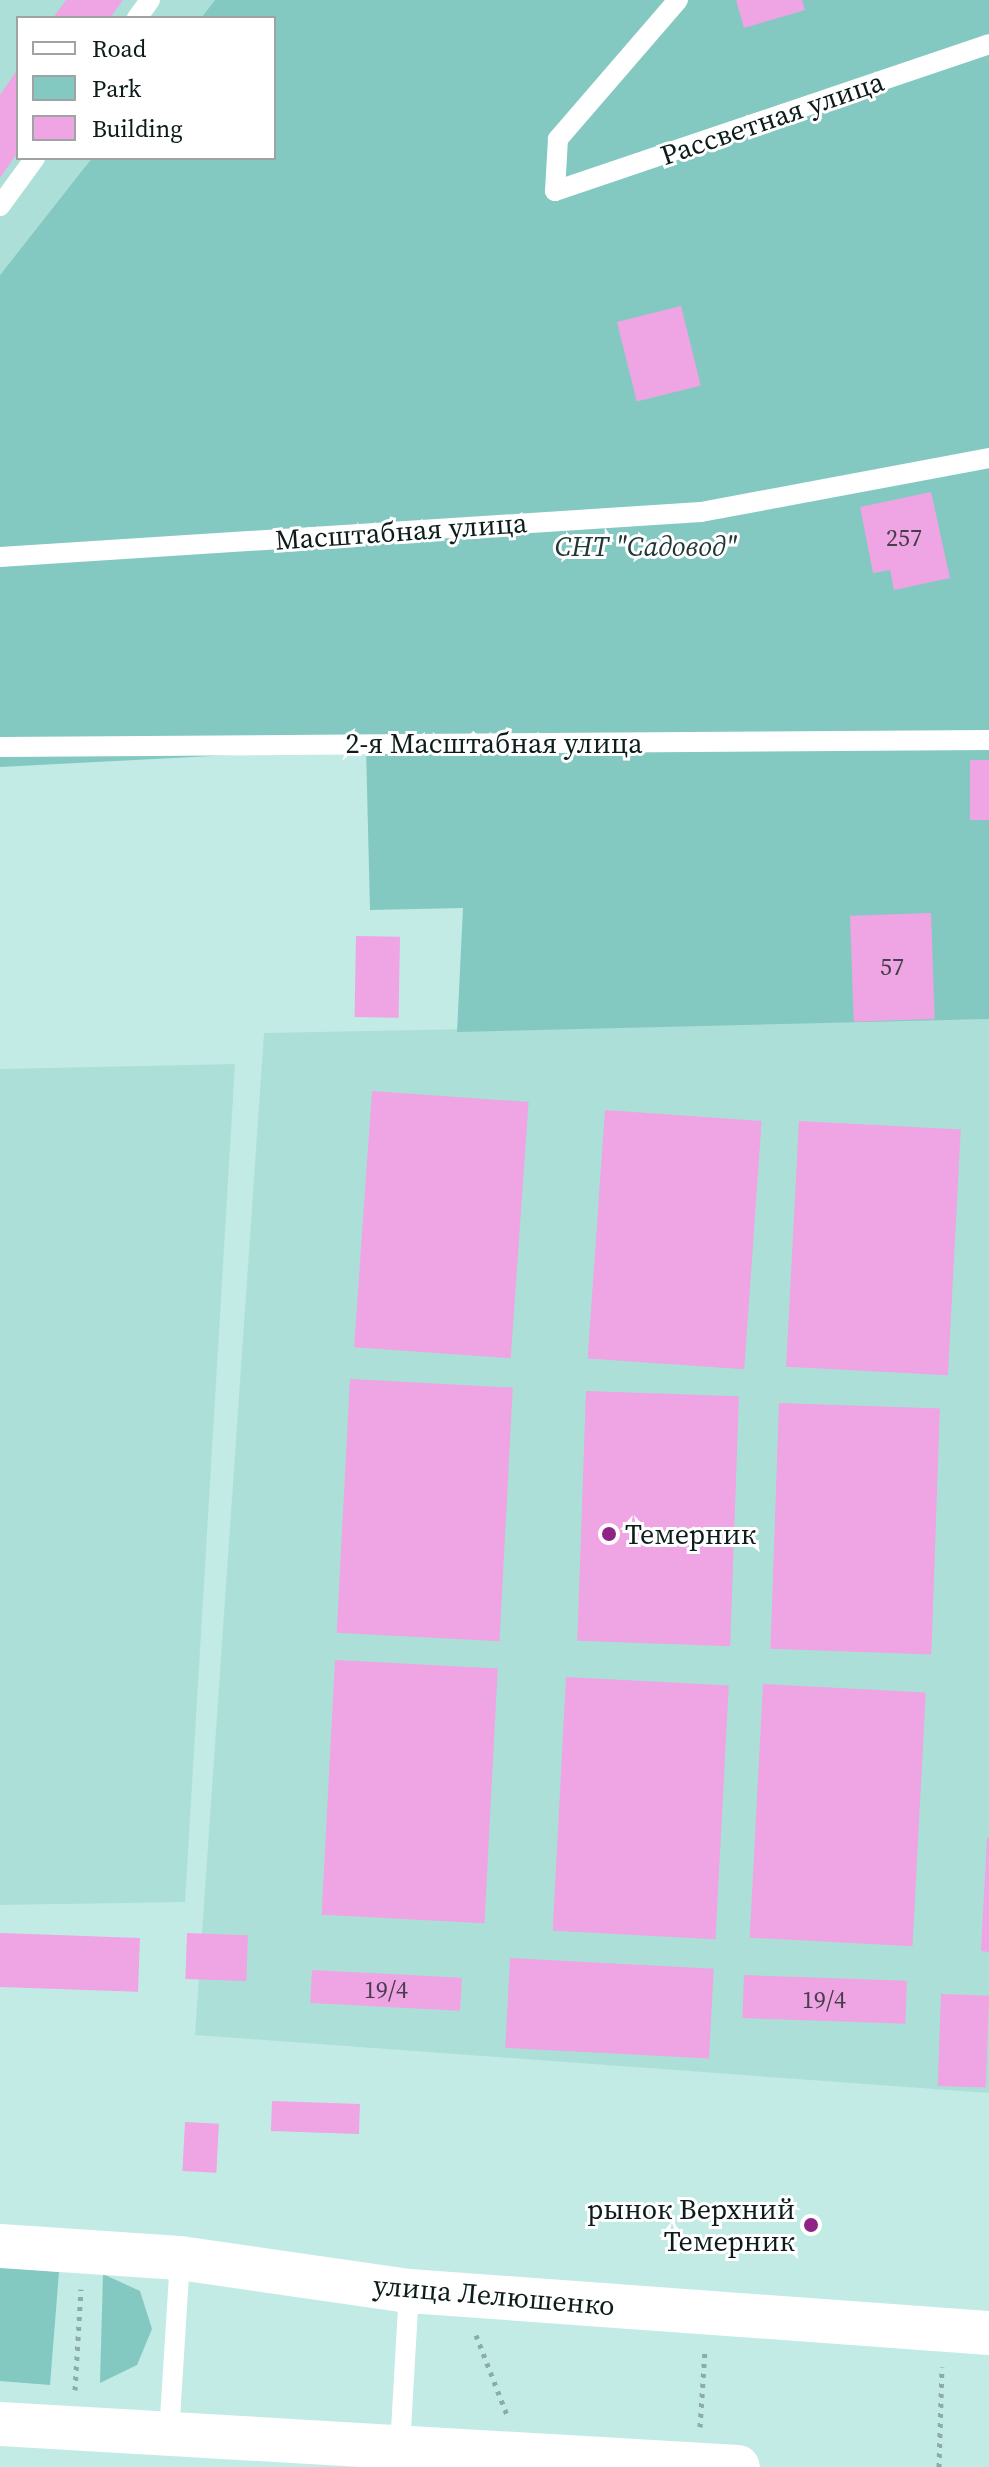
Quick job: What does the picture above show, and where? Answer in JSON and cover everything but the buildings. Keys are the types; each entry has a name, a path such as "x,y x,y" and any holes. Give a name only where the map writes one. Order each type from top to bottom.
{"street":[{"name":"улица Лелюшенко","path":"0,2246 180,2258 409,2291 989,2333"},
{"path":"0,2424 718,2466"}],"lane":[{"name":"Рассветная улица","path":"678,0 558,139 555,191 989,44"},
{"path":"0,206 34,160"},
{"name":"Масштабная улица","path":"0,557 701,512 989,458"},
{"name":"2-я Масштабная улица","path":"0,747 989,740"},
{"path":"169,2434 180,2258"},
{"path":"400,2447 409,2291"}],"path":[{"path":"73,2428 83,2252"},
{"path":"459,2295 508,2408 506,2456"},
{"path":"708,2313 718,2466"},
{"path":"939,2467 943,2330"}],"shaded area":[{"path":"0,0 215,0 203,16 16,16 16,160 90,160 0,275"},
{"name":"Темерник","path":"989,1019 989,2093 195,2035 264,1033"},
{"path":"235,1064 185,1902 0,1905 0,1069"}],"green space":[{"name":"СНТ \"Садовод\"","path":"215,0 989,0 989,1019 457,1032 463,908 370,910 366,748 0,767 0,275 90,160 276,160 276,16 203,16"},
{"path":"0,2267 59,2272 50,2385 0,2381"},
{"path":"103,2274 140,2291 152,2329 137,2365 100,2383"}],"place":[{"name":"Темерник","path":"609,1534"},
{"name":"рынок Верхний Темерник","path":"811,2225"}]}
